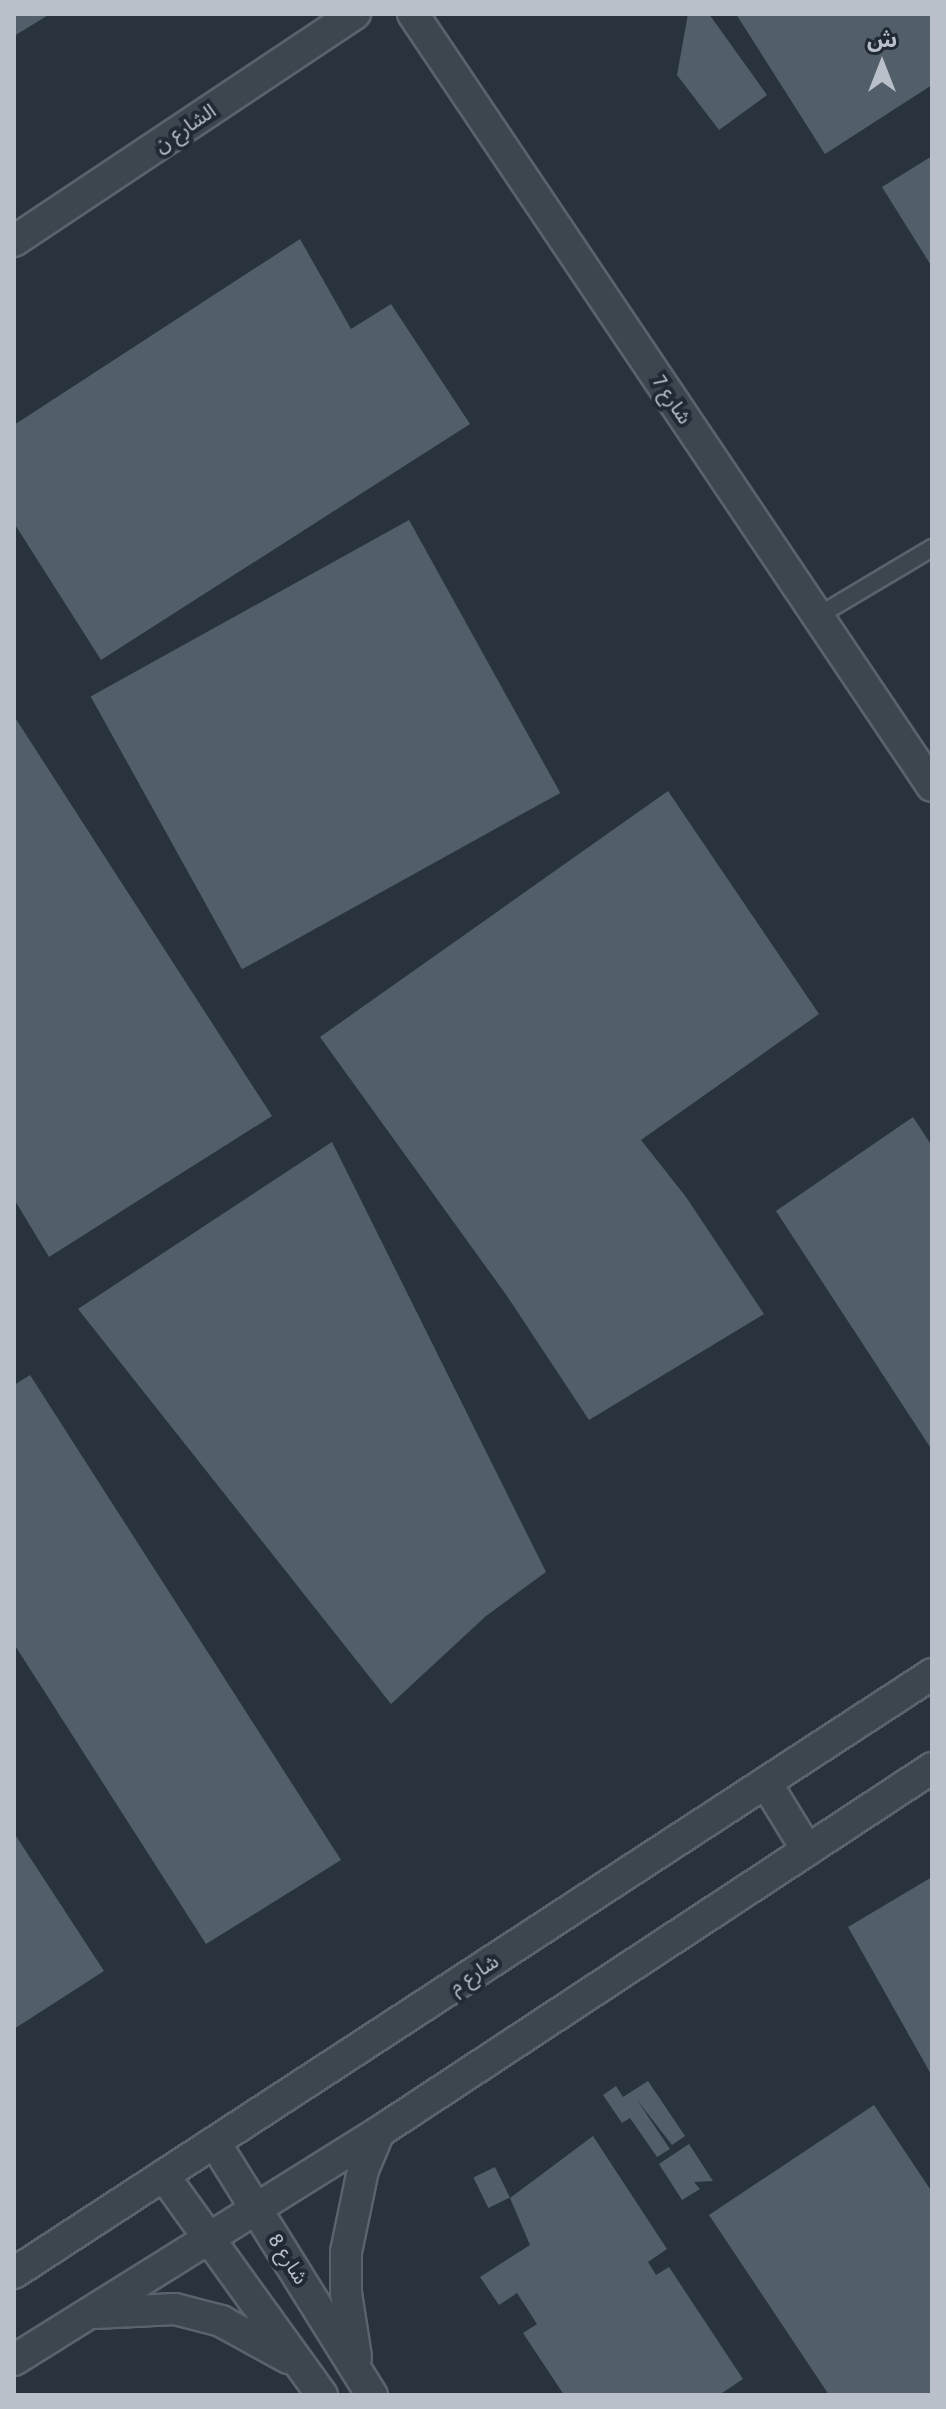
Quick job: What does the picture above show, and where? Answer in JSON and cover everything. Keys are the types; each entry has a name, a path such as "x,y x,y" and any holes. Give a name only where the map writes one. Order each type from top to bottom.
{"street":[{"name":"الشارع ن","path":"14,241 355,14"},
{"name":"شارع 7","path":"413,14 932,786"},
{"name":"شارع م","path":"14,2273 932,1674"},
{"path":"14,2360 379,2132 932,1768"},
{"path":"766,1783 807,1850"},
{"name":"شارع 8","path":"366,2385 346,2293 346,2252 363,2170 379,2132"},
{"name":"شارع 8","path":"215,2143 366,2385"},
{"path":"164,2176 322,2395"},
{"path":"82,2315 128,2307 175,2309 221,2321 300,2365"}],"lane":[{"path":"818,616 932,548"}],"building":[{"path":"14,14 50,14 14,36"},
{"path":"688,14 709,14 767,95 719,130 677,75"},
{"path":"736,14 932,14 932,85 825,154"},
{"path":"932,156 932,267 882,187"},
{"path":"300,239 351,329 391,304 470,424 101,660 14,523 14,425"},
{"path":"409,520 560,793 242,969 91,696"},
{"path":"14,716 272,1116 49,1257 14,1199"},
{"path":"668,791 819,1014 641,1140 686,1197 764,1314 589,1420 507,1296 320,1037"},
{"path":"913,1117 932,1146 932,1450 776,1211"},
{"path":"332,1142 546,1572 486,1616 391,1704 78,1309"},
{"path":"30,1375 341,1860 206,1944 14,1644 14,1385"},
{"path":"14,1833 104,1971 14,2029"},
{"path":"932,1877 932,2076 848,1927"},
{"path":"648,2081 685,2136 672,2145 637,2100 670,2149 657,2157 630,2118 622,2123 603,2095 616,2086 623,2097"},
{"path":"874,2105 932,2192 932,2395 829,2395 709,2215"},
{"path":"593,2136 667,2249 648,2262 656,2275 669,2267 743,2379 719,2395 564,2395 523,2333 537,2324 517,2293 499,2305 480,2277 530,2245 510,2198"},
{"path":"689,2144 713,2181 694,2182 700,2189 682,2200 659,2164"},
{"path":"495,2167 510,2198 488,2208 473,2178"}]}
